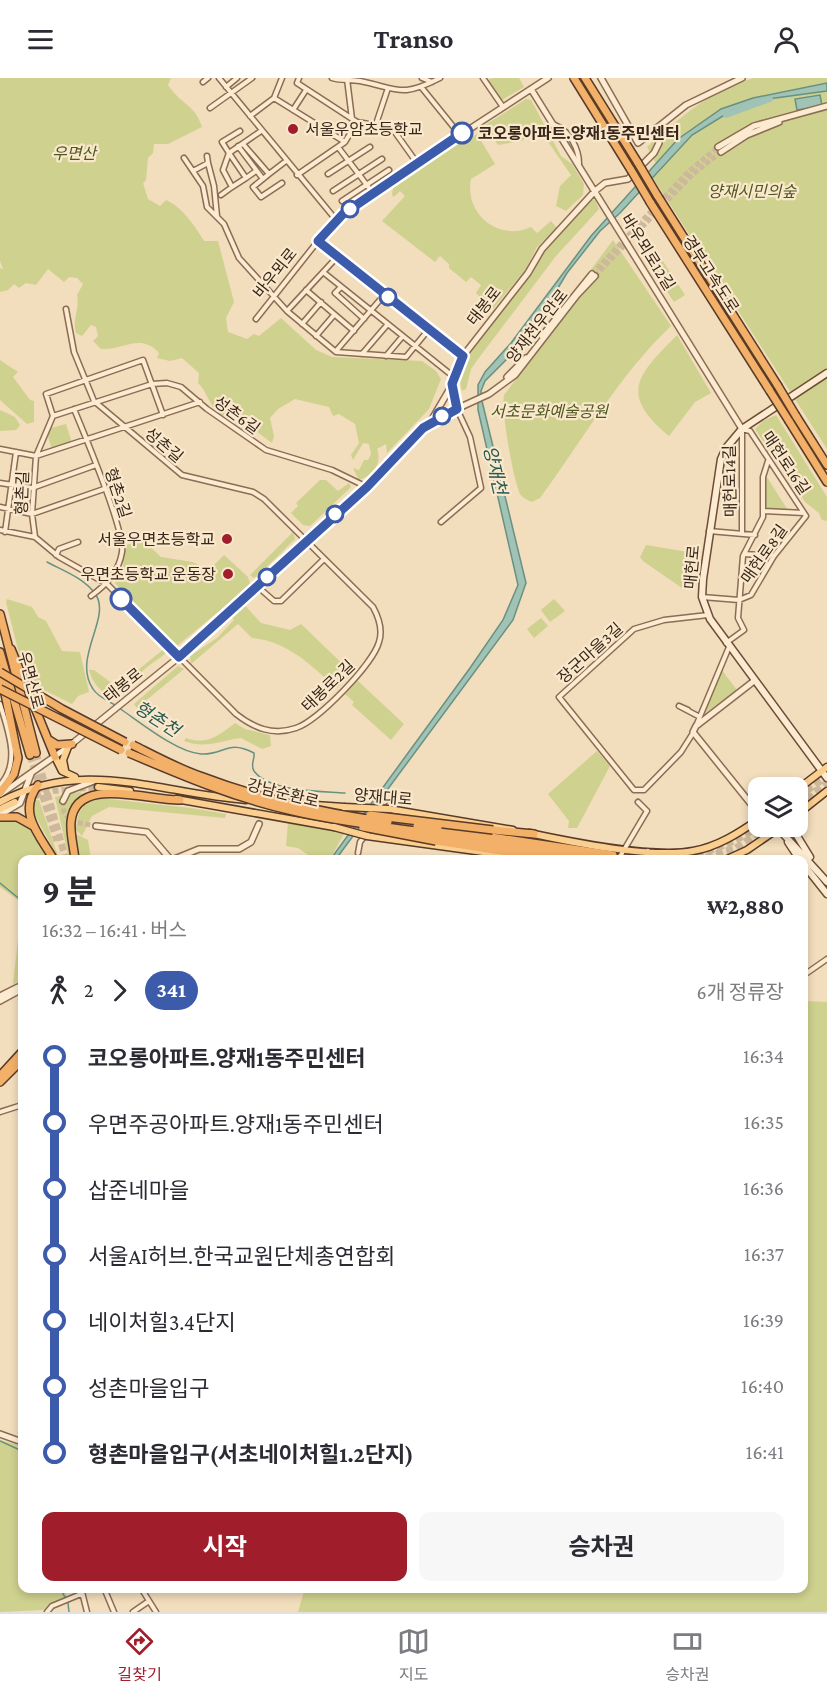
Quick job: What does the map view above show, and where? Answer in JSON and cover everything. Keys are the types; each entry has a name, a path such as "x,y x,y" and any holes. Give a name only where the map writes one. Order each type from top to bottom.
{"highway":[{"name":"경부고속도로","path":"574,78 827,482"},
{"name":"경부고속도로","path":"585,78 827,465"},
{"name":"우면산로","path":"0,614 33,754 0,652"},
{"path":"7,642 54,757"},
{"path":"0,670 18,758 14,774 0,794"},
{"name":"강남순환로","path":"0,670 127,747"},
{"name":"강남순환로","path":"0,689 237,796 437,834"},
{"path":"48,739 57,745 70,746"},
{"path":"39,785 28,805 37,829 51,855"},
{"path":"74,855 72,814 78,804 89,795 112,793 160,801 180,800"},
{"path":"329,815 419,819 534,834"},
{"path":"329,815 544,855"},
{"path":"0,816 17,817 37,829"},
{"path":"437,834 557,846 604,855"},
{"path":"0,1076 18,1056"},
{"path":"0,1082 18,1064"}],"main road":[{"name":"매헌로","path":"827,373 732,438 721,459 709,531 702,597 708,615 728,645 824,769 827,778"},
{"path":"69,776 63,763 70,746"},
{"path":"54,757 62,771 69,776 81,779"},
{"path":"808,781 824,769"},
{"name":"양재대로","path":"0,802 24,789 81,779 180,800 334,827 369,836 489,853 544,855"},
{"name":"양재대로","path":"98,784 389,812 495,825 622,849 678,854 696,851 737,834 748,826"},
{"path":"808,806 827,791"},
{"path":"0,809 15,802"},
{"path":"389,812 557,846"},
{"path":"736,855 765,837"},
{"path":"785,837 797,855"},
{"path":"788,837 804,855"},
{"path":"798,837 816,868"},
{"path":"808,859 827,882"},
{"path":"808,870 827,894"}],"street":[{"path":"203,82 208,78"},
{"path":"219,78 336,221"},
{"path":"226,87 237,78"},
{"path":"210,108 252,78"},
{"path":"250,116 274,98 282,78"},
{"path":"299,78 297,83 306,90 357,122 392,128 417,163"},
{"path":"332,78 347,78 400,91 422,88 440,78"},
{"path":"347,78 352,119"},
{"path":"422,78 432,82"},
{"path":"483,78 503,108"},
{"name":"바우뫼로","path":"256,319 272,296 336,221 417,163 548,78"},
{"path":"601,78 638,143 686,105 742,78"},
{"path":"376,124 387,88"},
{"path":"422,88 460,135"},
{"path":"293,110 306,90"},
{"name":"바우뫼로12길","path":"531,90 742,429"},
{"path":"274,98 345,142"},
{"path":"719,149 794,116 827,108"},
{"path":"297,175 345,142 357,122"},
{"path":"595,191 605,183 628,179 651,156 658,144 656,128"},
{"path":"240,131 222,142 246,178"},
{"path":"232,187 223,170 228,153 261,131"},
{"path":"240,145 262,179"},
{"path":"240,145 268,174"},
{"path":"338,147 373,193"},
{"path":"328,174 370,147"},
{"path":"207,156 214,186 217,217"},
{"path":"184,158 203,186 207,207 224,224 239,258 287,311 336,352 406,357 429,329"},
{"path":"333,191 382,159"},
{"path":"282,183 261,197 253,187 286,161"},
{"path":"193,171 208,163"},
{"path":"342,201 389,170"},
{"path":"221,195 256,171"},
{"name":"태봉로","path":"457,409 452,384 463,356 528,273 542,249 595,191"},
{"path":"318,241 463,356"},
{"path":"287,311 338,256"},
{"path":"323,272 454,377"},
{"name":"양재천우안로","path":"457,409 504,385 593,275"},
{"path":"340,286 335,293 364,319"},
{"path":"306,290 354,331"},
{"path":"336,352 385,294"},
{"path":"302,324 321,303"},
{"name":"성촌길","path":"66,309 74,352 94,401 182,475 253,492 264,499 307,541"},
{"path":"316,336 334,315"},
{"path":"361,354 387,325"},
{"path":"386,356 402,337"},
{"path":"94,401 53,416 45,394 143,360 163,415"},
{"name":"성촌6길","path":"94,401 152,384 167,382 181,387 201,402 207,410 266,450 332,470 367,487"},
{"path":"240,601 367,487 430,422 452,384"},
{"path":"0,449 36,456 88,441 201,402"},
{"name":"형촌2길","path":"74,409 88,441 122,551 116,572 106,584"},
{"path":"430,422 457,409 470,437 481,488 441,522"},
{"name":"형촌길","path":"53,416 36,456 32,488 35,537 56,555 106,584 179,657"},
{"name":"매헌로16길","path":"742,429 750,431 805,514"},
{"name":"매헌로14길","path":"742,429 742,534"},
{"path":"16,452 8,509 2,531 35,537"},
{"path":"695,729 728,645 744,630 738,618 744,554 764,512 763,477 769,460"},
{"path":"0,483 32,488 96,465"},
{"path":"0,507 32,514 104,489"},
{"path":"764,512 805,514"},
{"name":"매헌로8길","path":"702,597 739,600 751,595 774,556 805,514"},
{"path":"709,531 755,535"},
{"name":"태봉로2길","path":"179,657 236,714 254,726 273,731 297,728 308,722 369,662 380,640 378,615 373,607 307,541"},
{"path":"56,555 59,549 78,542"},
{"path":"744,554 774,556"},
{"path":"257,586 270,599 281,601 324,559"},
{"path":"91,596 106,584"},
{"name":"태봉로","path":"0,794 70,746 179,657 227,613"},
{"name":"장군마을3길","path":"695,729 681,752 644,790 634,790 559,697 634,629 664,620 708,615"},
{"path":"695,729 754,681"},
{"path":"0,704 13,754 11,768 0,785"},
{"path":"679,706 699,716"},
{"path":"695,729 748,799"},
{"path":"0,816 17,806 32,772"},
{"path":"63,801 73,788 98,784"},
{"path":"358,852 360,842 392,801 401,794"},
{"path":"617,855 647,811 638,802"},
{"path":"248,812 259,824"},
{"path":"184,855 199,849 239,849 251,842 259,824 267,818 282,818"},
{"path":"96,826 147,832 168,855"},
{"path":"808,972 827,958"},
{"path":"0,996 18,989"},
{"path":"0,1001 18,990"},
{"path":"0,1112 18,1106"},
{"path":"0,1434 18,1441"},
{"path":"47,1612 52,1606 64,1603 79,1593"},
{"path":"82,1593 87,1612"},
{"path":"106,1593 114,1612"},
{"path":"144,1593 156,1612"},
{"path":"133,1612 149,1601"}],"green space":[{"name":"우면산","path":"0,78 171,78 168,85 192,109 202,127 168,144 154,144 153,153 148,158 146,180 143,183 148,199 160,206 166,200 172,203 188,217 204,241 218,241 234,302 226,318 228,332 247,339 254,334 259,336 281,318 316,350 332,357 422,361 436,371 441,379 429,409 387,453 386,444 377,449 378,459 373,472 359,480 353,468 359,470 364,460 368,460 371,454 369,444 363,443 353,460 351,455 359,443 355,424 339,414 333,416 329,407 295,399 278,409 270,418 274,436 272,443 252,428 246,418 221,415 213,407 198,383 199,373 182,358 170,361 157,358 159,353 152,347 138,343 101,349 93,341 98,336 96,327 91,325 82,336 76,333 77,295 83,284 77,278 69,277 64,282 48,269 36,285 26,283 19,288 14,284 8,290 0,292 0,268 3,269 0,261"},
{"path":"519,78 524,87 502,100 488,80"},
{"name":"양재시민의숲","path":"754,78 827,78 827,449 653,178 660,171 647,147 696,106 724,89"},
{"path":"526,99 531,100 561,156 572,164 584,184 583,195 566,211 556,206 560,186 571,175 540,130 521,141 498,145 485,125"},
{"path":"477,134 495,164 471,179 470,192 478,214 496,228 507,231 519,231 531,227 537,233 551,221 557,228 537,247 526,269 492,310 476,293 481,285 471,277 466,282 449,268 449,264 440,256 435,262 382,221 405,196 400,191 394,197 392,195 394,182 462,137 465,142"},
{"path":"591,200 595,200 599,209 556,256 478,359 471,369 466,389 462,391 459,376 465,357 532,274 545,249"},
{"name":"서초문화예술공원","path":"613,240 671,326 634,366 540,498 532,502 520,494 517,486 506,429 504,395 575,300 597,278 590,271"},
{"path":"653,246 685,295 674,302 642,254"},
{"path":"677,335 711,393 695,402 669,436 643,408 639,395 639,384 652,361"},
{"path":"0,360 18,372 13,377 30,400 34,401 34,422 27,424 0,400"},
{"path":"0,410 15,417 20,425 16,430 0,431"},
{"path":"776,415 827,497 827,521 822,520 819,513 805,502 755,429 763,421"},
{"path":"66,424 72,443 52,449 48,437 51,428"},
{"path":"765,474 789,512 765,511"},
{"path":"320,480 326,480 338,491 349,483 351,487 310,526 303,525 291,513 298,506 296,503"},
{"path":"293,532 295,539 254,578 250,575"},
{"path":"143,540 161,557 192,562 210,569 224,555 248,577 250,584 237,597 261,623 290,630 301,624 352,673 337,688 288,649 265,640 252,638 238,624 191,664 190,656 217,638 234,620 223,608 178,645 171,644 115,583 123,566 126,545"},
{"path":"646,545 694,553 685,590 643,561 640,557"},
{"path":"7,599 32,607 38,617 46,621 62,651 80,652 89,692 78,696 72,704 26,681"},
{"path":"554,599 565,611 550,622 541,610"},
{"path":"541,618 548,626 534,638 527,629"},
{"path":"164,649 165,654 147,667 113,699 98,687 89,670 94,670 117,687"},
{"path":"178,666 184,669 137,708 134,704"},
{"path":"721,669 737,690 705,713 704,711"},
{"path":"358,681 404,724 391,740 352,705 354,702 345,694"},
{"path":"235,723 245,729 270,735 271,746 262,749 241,738 212,744 184,741 186,738 207,740 224,732"},
{"path":"597,751 610,766 577,828 568,828 569,821 548,794"},
{"path":"80,792 84,795 70,817 69,841 71,855 68,855 55,797"},
{"path":"99,798 226,814 225,818 109,807 92,816 82,836 76,830 79,813 88,803"},
{"path":"39,800 58,855 31,808 32,801"},
{"path":"0,820 26,826 36,836 46,855 18,855 18,900 0,887"},
{"path":"288,823 345,832 332,855 308,855 298,848 286,846"},
{"path":"74,833 88,840 90,855 78,855"},
{"path":"18,939 18,982 13,984"},
{"path":"808,1001 827,1002 827,1612 298,1612 304,1593 808,1593"},
{"path":"0,1440 18,1445 18,1593 66,1593 67,1598 51,1603 43,1610 0,1612"}],"water":[{"path":"827,83 827,91 768,99 731,111 692,135 620,213 600,231 567,273 546,308 533,324 532,334 485,381 481,391 482,401 526,583 513,620 339,855 334,855 503,620 518,585 478,410 478,385 485,372 511,343 591,236 678,139 721,109 753,98"},
{"path":"820,95 822,106 797,110 795,99"}],"waterway":[{"name":"양재천","path":"726,115 770,99"},
{"name":"형촌천","path":"47,562 81,580 96,595 99,615 89,652 88,677 95,692 115,705"},
{"name":"형촌천","path":"119,708 158,736 191,752 209,754 238,747 254,753 252,766 254,771 271,783 310,791 345,793"},
{"name":"형촌천","path":"361,797 367,799"},
{"path":"0,883 18,898"},
{"path":"0,1441 18,1449"},
{"path":"63,1593 68,1603 69,1612"}],"tunnel":[{"path":"592,274 689,171 718,147"},
{"path":"595,276 692,175 721,152"},
{"path":"227,613 240,601"},
{"path":"36,753 65,855"},
{"path":"30,755 57,841"},
{"path":"808,790 827,776"},
{"path":"808,797 827,783"},
{"path":"18,801 53,791 98,787"},
{"path":"63,801 64,812 70,821 96,826"},
{"path":"693,855 725,845 748,833"},
{"path":"713,855 736,848 752,837"}],"bus line":[{"name":"341","path":"121,599 179,657 342,507 367,487 423,428 430,422 457,409 452,384 463,356 318,241 343,214 462,133"}],"place":[{"name":"서울우암초등학교","path":"293,129"},
{"name":"코오롱아파트.양재1동주민센터","path":"462,133"},
{"name":"서울우면초등학교","path":"227,539"},
{"name":"우면초등학교 운동장","path":"228,574"}]}
